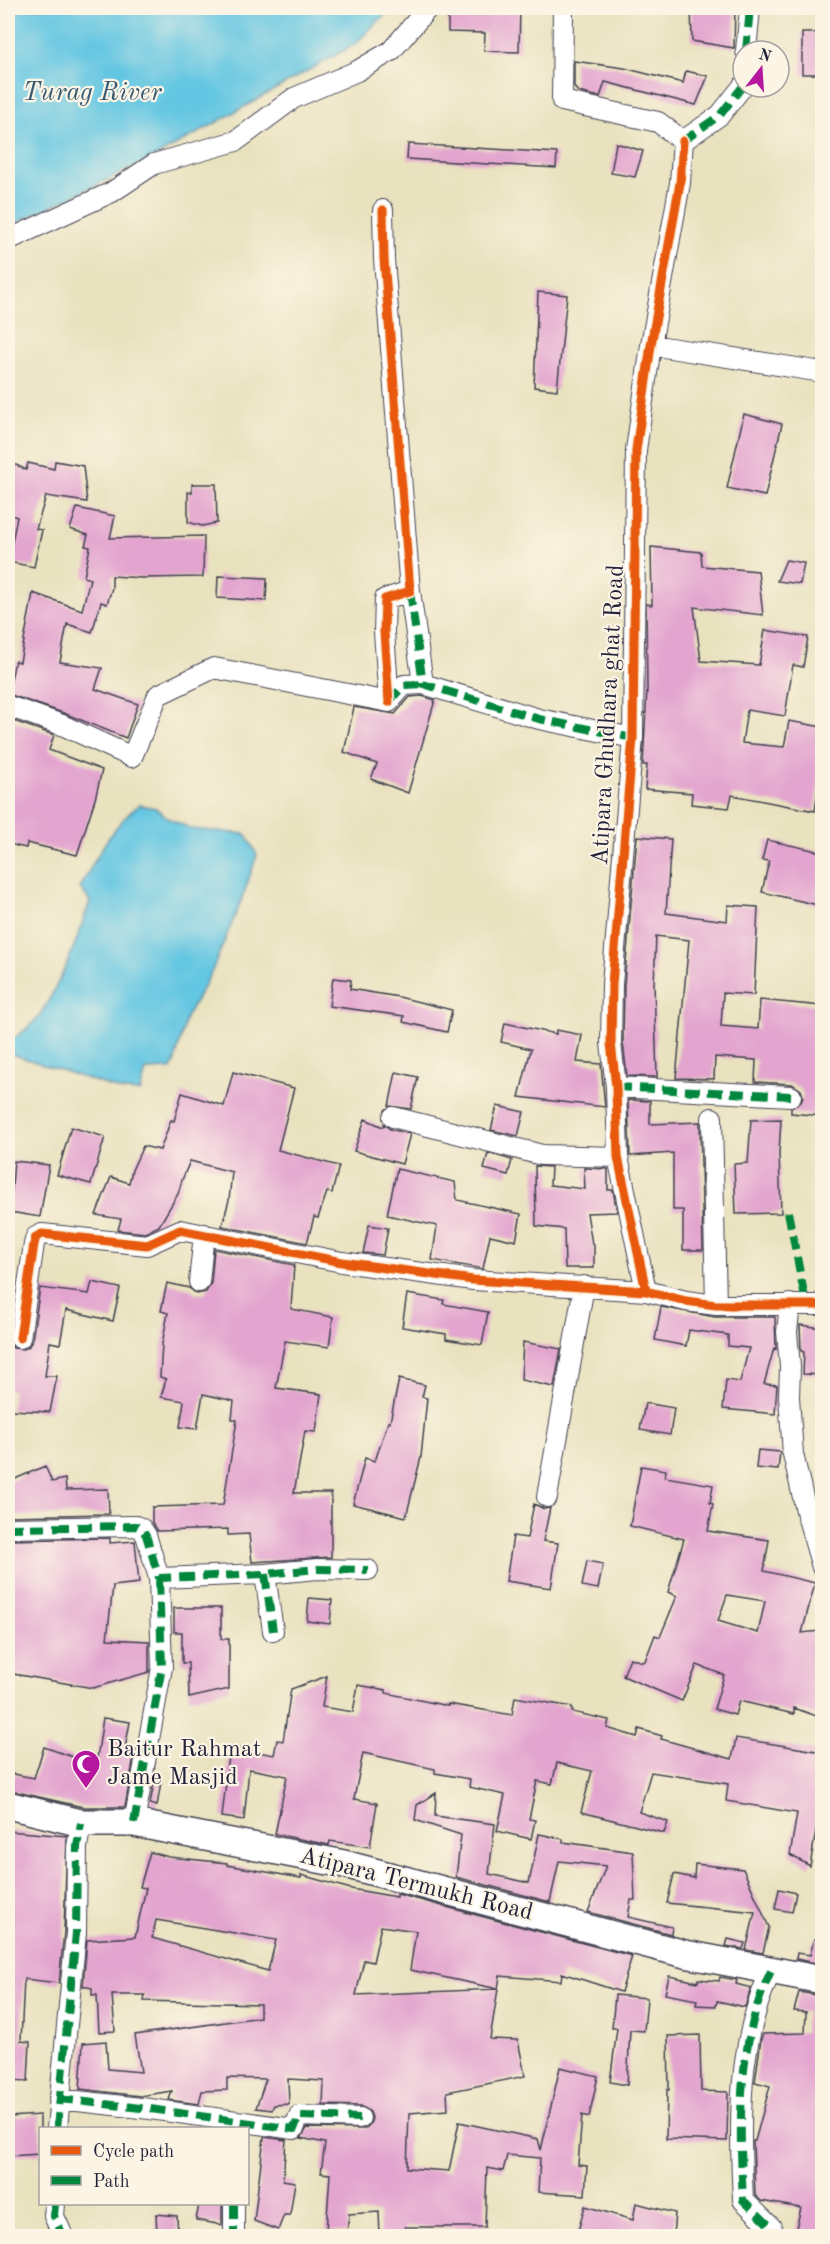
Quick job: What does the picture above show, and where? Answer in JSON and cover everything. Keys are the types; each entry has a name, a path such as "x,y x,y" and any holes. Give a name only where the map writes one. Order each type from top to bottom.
{"main road":[{"name":"Atipara Termukh Road","path":"8,1805 81,1822 134,1823 344,1864 685,1954 822,1980"}],"street":[{"path":"8,240 112,192 154,164 236,141 294,98 357,71 391,51 428,8"},
{"path":"563,8 562,101 658,122 683,141 720,115 733,99"},
{"path":"747,39 750,8"},
{"name":"Atipara Ghudhara ghat Road","path":"646,1291 618,1157 615,1118 616,1086 611,1042 612,984 633,738 636,450 651,345 680,183 683,141"},
{"path":"383,210 384,259 410,591 423,684"},
{"path":"651,345 822,372"},
{"path":"389,702 384,632 385,599 410,591"},
{"path":"8,706 62,725 132,757 158,695 214,668 389,702"},
{"path":"389,702 404,685 423,684 539,719 633,738"},
{"path":"616,1086 791,1096"},
{"path":"393,1117 542,1155 618,1157"},
{"path":"712,1118 716,1305"},
{"path":"20,1338 36,1237 42,1234 147,1245 180,1230 342,1262 473,1280 646,1291 686,1301 716,1305 819,1305 822,1302"},
{"path":"199,1282 204,1234"},
{"path":"547,1497 584,1286"},
{"path":"790,1304 787,1332 793,1454 809,1523 822,1566"},
{"path":"8,1528 136,1526 146,1534 159,1578 162,1667 134,1823"},
{"path":"159,1578 265,1574 317,1569 368,1570"},
{"path":"265,1574 273,1630"},
{"path":"57,2127 76,1933 77,1847 81,1822"},
{"path":"771,1971 762,1989 745,2056 741,2154 743,2200 771,2228 772,2236"},
{"path":"59,2100 150,2109 235,2124 294,2128 299,2116 360,2118"},
{"path":"55,2205 54,2216 63,2236"},
{"path":"234,2205 234,2236"}],"water":[{"name":"Turag River","path":"17,8 392,8 354,45 155,157 8,227 8,16"},
{"path":"139,805 156,808 168,818 192,829 246,834 257,855 242,899 212,971 186,1018 175,1061 171,1069 146,1070 140,1092 124,1091 8,1053 8,1044 39,1016 68,960 90,901 80,888 112,833"}],"building":[{"path":"448,8 520,8 519,52 484,51 485,33 448,32"},
{"path":"691,8 735,8 734,39 731,39 731,48 692,41"},
{"path":"802,33 822,33 822,74 802,74"},
{"path":"574,61 624,68 683,83 686,71 708,76 696,105 605,82 600,97 578,92 574,87"},
{"path":"616,143 643,151 635,177 611,173"},
{"path":"408,144 557,153 556,168 407,159"},
{"path":"538,292 567,295 557,390 534,387"},
{"path":"744,414 782,424 765,496 727,488"},
{"path":"8,461 26,470 28,463 54,469 55,461 83,466 87,502 46,496 36,529 42,530 34,567 8,562 17,517 8,514"},
{"path":"192,484 216,484 217,523 202,526 188,522 188,492 192,493"},
{"path":"77,508 115,516 110,538 204,536 203,577 112,576 112,588 107,604 101,602 92,632 67,624 60,662 102,668 95,689 138,704 126,738 8,694 15,661 20,662 33,593 82,610 90,579 84,577 90,547 85,546 88,535 70,529"},
{"path":"651,547 701,552 702,566 758,571 763,615 694,607 701,661 759,665 765,630 808,637 803,667 793,665 785,716 747,710 742,743 784,747 789,721 822,727 822,760 815,811 732,795 729,808 691,804 692,793 645,789 647,765 643,765 647,689 646,604 652,605"},
{"path":"786,560 804,563 800,584 777,581"},
{"path":"218,576 267,578 266,601 217,598"},
{"path":"422,696 435,700 408,793 371,779 377,764 344,752 354,707 395,714 410,697"},
{"path":"8,719 54,735 49,750 102,770 77,855 27,843 26,848 8,844"},
{"path":"637,836 671,839 666,913 727,921 728,905 758,907 754,995 723,993 721,1026 758,1029 760,1000 822,1006 822,1116 791,1113 791,1108 801,1102 803,1096 801,1090 792,1084 755,1082 756,1060 715,1057 714,1079 676,1078 689,940 656,936 654,984 657,1077 627,1076 623,1042 624,985"},
{"path":"767,840 822,852 822,906 762,892 769,861 762,860"},
{"path":"333,978 351,980 350,989 399,997 452,1010 447,1032 403,1022 404,1016 329,1006"},
{"path":"505,1023 556,1034 556,1030 582,1035 577,1062 601,1064 605,1107 519,1097 531,1049 501,1042"},
{"path":"233,1072 294,1088 278,1150 339,1166 332,1193 327,1192 318,1218 314,1217 307,1243 222,1226 229,1200 232,1172 190,1161 178,1194 159,1226 145,1233 118,1230 121,1219 96,1215 111,1177 129,1183 143,1146 160,1150 171,1120 174,1121 182,1093 224,1106"},
{"path":"396,1072 418,1077 411,1109 389,1106"},
{"path":"628,1100 650,1101 650,1124 700,1122 703,1250 683,1250 683,1210 673,1210 673,1153 630,1156"},
{"path":"497,1106 524,1112 518,1136 491,1130"},
{"path":"365,1119 383,1127 384,1124 390,1129 410,1134 402,1164 354,1151"},
{"path":"781,1119 779,1153 781,1213 736,1214 734,1164 748,1163 751,1120"},
{"path":"71,1127 105,1137 91,1184 57,1175"},
{"path":"488,1153 512,1160 508,1175 484,1169"},
{"path":"14,1161 49,1165 40,1217 10,1212"},
{"path":"535,1166 551,1167 550,1185 585,1189 584,1168 608,1169 608,1190 613,1190 617,1212 587,1213 592,1244 594,1244 594,1268 565,1268 564,1229 536,1226"},
{"path":"397,1169 455,1182 457,1200 521,1214 516,1241 490,1235 483,1269 432,1260 437,1226 387,1215"},
{"path":"369,1225 388,1228 383,1255 363,1253"},
{"path":"214,1249 294,1265 291,1309 333,1317 329,1347 285,1341 276,1388 321,1394 316,1432 305,1431 294,1493 331,1493 331,1557 252,1562 249,1534 228,1535 228,1529 157,1531 152,1522 152,1507 223,1505 237,1420 232,1419 234,1401 203,1394 197,1429 180,1427 184,1401 161,1397 166,1379 160,1377 162,1344 168,1313 161,1311 167,1283 189,1288 197,1294 206,1292 211,1283"},
{"path":"92,1282 120,1288 113,1321 66,1310 60,1344 50,1342 45,1376 57,1376 50,1412 11,1410 13,1390 8,1389 8,1304 13,1305 9,1342 13,1348 24,1349 32,1340 40,1288 89,1294"},
{"path":"407,1294 444,1300 443,1304 488,1312 482,1345 446,1339 446,1334 402,1327"},
{"path":"661,1307 715,1317 775,1317 776,1349 774,1348 764,1384 777,1385 775,1414 723,1409 726,1380 740,1382 749,1348 728,1346 728,1335 689,1330 686,1346 655,1340"},
{"path":"800,1325 822,1328 822,1375 803,1374 804,1352 801,1351"},
{"path":"523,1342 561,1349 554,1387 521,1380"},
{"path":"399,1379 425,1385 422,1397 427,1398 421,1457 406,1517 353,1504 365,1458 375,1461 388,1422 390,1422"},
{"path":"645,1403 674,1408 670,1435 640,1430"},
{"path":"758,1450 780,1452 778,1470 756,1468"},
{"path":"45,1466 52,1482 65,1479 66,1490 108,1489 109,1514 8,1516 8,1482"},
{"path":"641,1466 666,1470 665,1477 713,1485 710,1503 713,1504 708,1531 769,1540 764,1571 815,1583 802,1633 820,1631 822,1718 794,1708 794,1714 739,1701 735,1715 714,1709 724,1675 697,1665 682,1701 623,1676 630,1658 645,1661 655,1635 660,1637 677,1596 668,1592 684,1539 630,1526","holes":["727,1595 765,1601 758,1633 718,1621"]},
{"path":"534,1504 544,1509 550,1508 543,1541 558,1543 551,1588 506,1581 513,1536 527,1538"},
{"path":"110,1538 110,1543 135,1541 139,1583 113,1586 107,1639 149,1641 149,1672 93,1688 8,1673 8,1540"},
{"path":"587,1561 603,1564 598,1589 582,1586"},
{"path":"309,1598 332,1600 330,1624 307,1621"},
{"path":"174,1608 221,1608 221,1639 229,1639 229,1689 189,1698 188,1663 182,1663 182,1632 174,1632"},
{"path":"327,1676 322,1707 353,1712 358,1685 448,1706 448,1704 512,1715 515,1697 572,1707 572,1712 609,1720 607,1728 637,1737 639,1729 662,1736 661,1739 732,1759 736,1738 822,1752 822,1819 818,1818 810,1866 790,1855 797,1813 726,1801 728,1784 651,1772 639,1812 668,1822 664,1833 581,1812 592,1771 557,1763 552,1784 537,1781 529,1819 535,1820 531,1839 497,1831 505,1795 469,1787 470,1779 435,1773 435,1769 363,1753 354,1799 377,1803 370,1847 330,1841 329,1845 275,1834 287,1776 249,1769 244,1820 222,1817 230,1747 274,1755 277,1740 283,1741 291,1689"},
{"path":"103,1718 130,1722 125,1749 135,1751 125,1807 83,1807 8,1790 8,1773 34,1778 44,1747 96,1765"},
{"path":"154,1782 161,1782 157,1806 150,1804"},
{"path":"436,1793 435,1816 495,1824 489,1874 529,1883 539,1834 563,1839 563,1842 633,1852 635,1900 631,1900 628,1917 672,1927 671,1934 588,1912 606,1866 559,1861 550,1902 456,1877 461,1835 415,1820 417,1805"},
{"path":"8,1831 67,1836 64,1932 59,1983 24,1979 21,2041 30,2042 28,2081 8,2080"},
{"path":"150,1852 169,1857 227,1863 227,1865 301,1878 301,1875 351,1889 397,1897 397,1894 632,1956 621,1992 562,1973 561,1981 500,1976 498,1989 490,2039 518,2040 525,2076 447,2092 448,2110 409,2113 407,2168 449,2171 459,2122 538,2139 541,2150 560,2067 598,2076 589,2117 582,2115 578,2165 587,2166 585,2195 538,2192 540,2158 507,2155 503,2171 487,2168 485,2227 405,2227 406,2236 380,2236 379,2212 349,2214 347,2233 326,2231 330,2174 321,2173 325,2143 301,2138 307,2128 365,2129 372,2118 370,2112 361,2106 323,2105 324,2081 288,2079 289,2104 274,2105 272,2110 256,2108 266,2079 227,2078 227,2090 202,2091 199,2104 169,2100 172,2091 140,2096 80,2089 83,2043 106,2041 108,2069 141,2072 135,2035 260,2017 260,2004 144,2001 145,1995 112,1995 115,2031 99,2032 97,1995 92,1995 92,1988 83,1986 87,1940 135,1937 146,1888 140,1887","holes":["156,1920 276,1940 268,1971 152,1938","381,1926 416,1931 410,1970 498,1989 356,1995 364,1960 373,1962"]},
{"path":"695,1864 743,1869 769,1927 763,1953 746,1950 755,1912 667,1903 674,1874 694,1878"},
{"path":"779,1889 796,1893 792,1912 775,1909"},
{"path":"728,1939 745,1943 743,1949 726,1946"},
{"path":"814,1939 822,1940 821,1964 796,1959 797,1953 810,1955"},
{"path":"669,1976 698,1982 698,1979 719,1981 720,1977 737,1980 736,1984 751,1988 745,2007 717,2001 716,2006 696,2005 697,2000 665,1994"},
{"path":"799,1992 816,1995 816,1999 822,2000 822,2236 794,2236 801,2208 761,2201 755,2195 753,2141 755,2141 770,2086 755,2082 761,2039 763,2034 805,2033 806,2012 794,2011"},
{"path":"615,1995 647,1998 644,2031 630,2030 627,2085 610,2082 617,2028 612,2028"},
{"path":"700,2035 701,2091 728,2092 727,2141 666,2139 667,2090 669,2090 668,2036"},
{"path":"40,2115 39,2154 8,2156 8,2117"},
{"path":"264,2137 286,2140 283,2180 295,2182 290,2215 284,2215 278,2230 254,2221"},
{"path":"636,2203 675,2213 673,2236 595,2236 578,2231 585,2206 633,2220"},
{"path":"199,2205 222,2205 222,2225 196,2220"},
{"path":"156,2214 177,2216 178,2236 157,2236"}],"marked path":[{"path":"747,39 750,8"},
{"path":"683,141 720,115 733,99"},
{"path":"410,591 423,684 539,719 633,738"},
{"path":"389,702 404,685 423,684"},
{"path":"616,1087 791,1096"},
{"path":"788,1212 806,1303"},
{"path":"8,1528 136,1526 146,1535 159,1578 265,1574 317,1569 368,1570"},
{"path":"265,1574 273,1631"},
{"path":"134,1823 162,1667 159,1578"},
{"path":"57,2127 76,1933 77,1847 81,1823"},
{"path":"771,1971 760,1998 746,2054 741,2141 743,2200 771,2227 772,2236"},
{"path":"59,2099 294,2129 299,2116 360,2118"},
{"path":"55,2205 54,2216 63,2236"},
{"path":"234,2205 234,2236"}],"cycle path":[{"path":"646,1291 618,1157 616,1087 611,1043 612,984 633,738 636,450 651,345 680,183 683,141"},
{"path":"383,210 384,259 410,591 385,599 384,632 389,702"},
{"path":"20,1338 34,1244 36,1237 42,1234 147,1245 180,1230 342,1262 473,1280 646,1291 686,1301 716,1305 819,1305 822,1302"}],"place":[{"name":"Baitur Rahmat Jame Masjid","path":"86,1790"}]}
